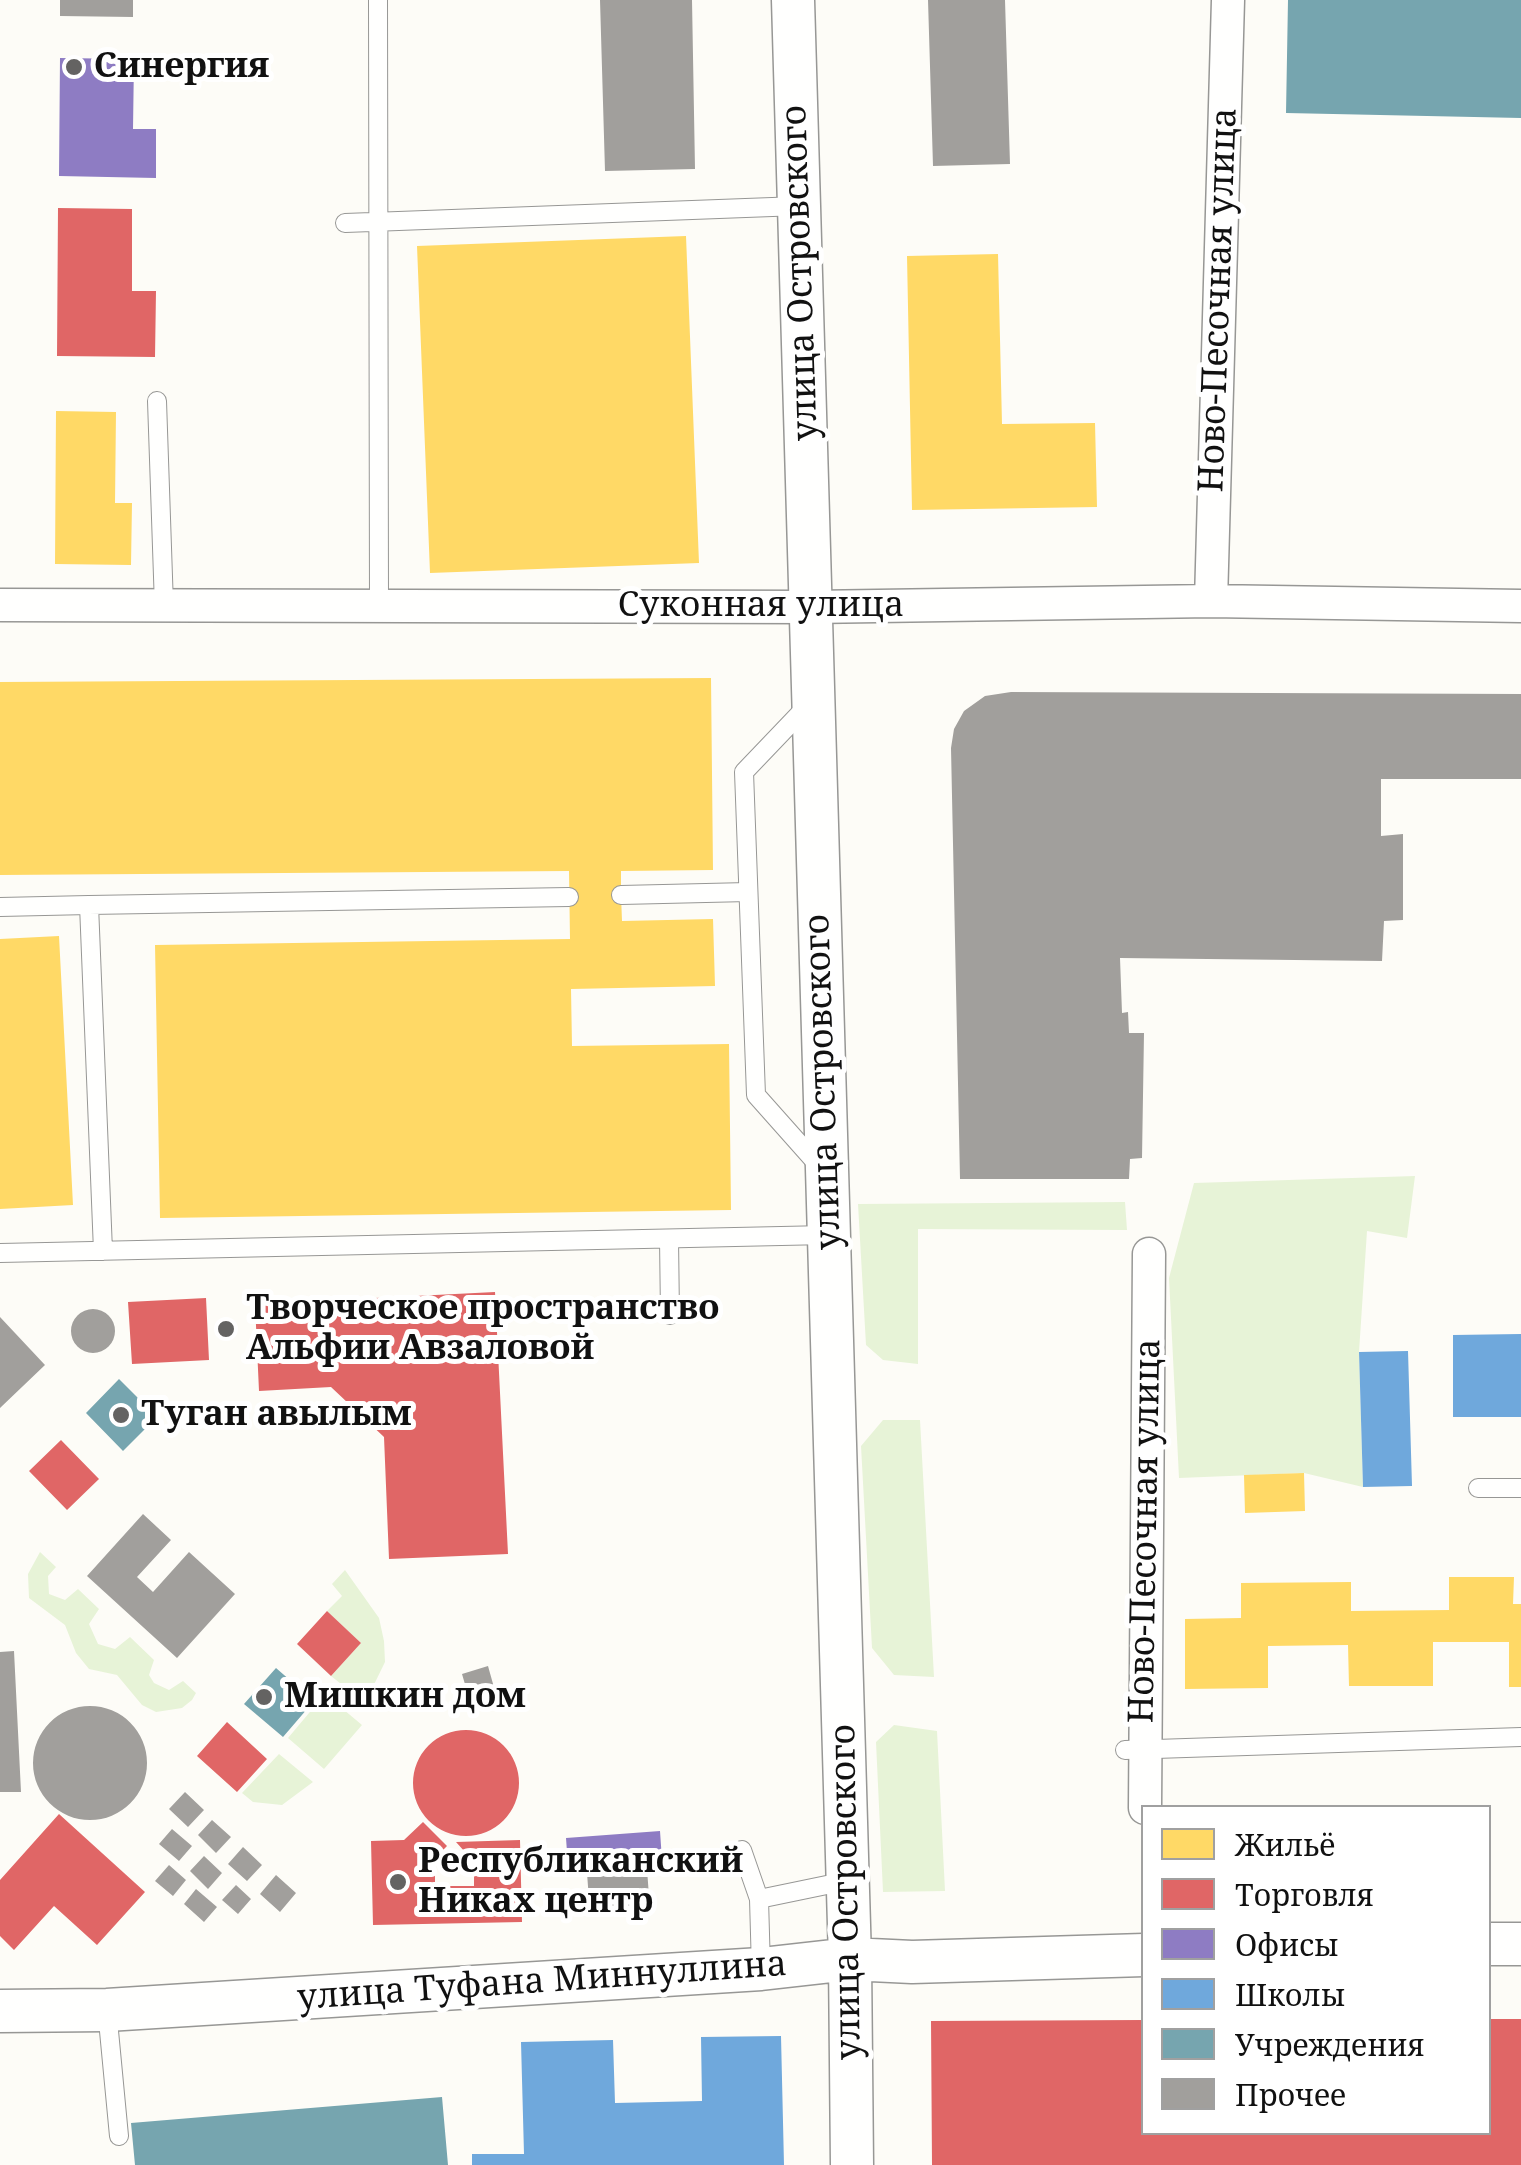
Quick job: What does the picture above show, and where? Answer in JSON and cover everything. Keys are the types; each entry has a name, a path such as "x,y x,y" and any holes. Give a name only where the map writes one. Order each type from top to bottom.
{"street":[{"name":"улица Островского","path":"793,0 848,1881 852,2165"},
{"name":"Ново-Песочная улица","path":"1210,600 1228,0"},
{"name":"Суконная улица","path":"0,606 811,607 1210,600 1521,606"},
{"name":"Ново-Песочная улица","path":"1144,1805 1134,1750 1149,1254"},
{"path":"1491,1944 1521,1944"},
{"name":"улица Туфана Миннуллина","path":"0,2011 106,2010 761,1970 850,1959 912,1962 1141,1954"}],"lane":[{"path":"378,0 379,608"},
{"path":"345,223 799,206"},
{"path":"157,401 164,606"},
{"path":"813,700 744,772 756,1095 826,1174"},
{"path":"621,895 748,892"},
{"path":"0,907 569,897"},
{"path":"89,905 103,1251"},
{"path":"0,1254 828,1235"},
{"path":"668,1239 670,1315"},
{"path":"1478,1488 1521,1488"},
{"path":"1134,1750 1521,1737"},
{"path":"742,1850 759,1899 761,1970"},
{"path":"759,1899 848,1881"},
{"path":"106,2010 119,2136"}],"green space":[{"path":"1415,1176 1407,1238 1367,1231 1359,1352 1363,1487 1304,1473 1179,1478 1169,1278 1194,1183"},
{"path":"1125,1202 1127,1230 918,1229 918,1364 883,1360 866,1345 858,1204"},
{"path":"883,1420 920,1420 934,1677 894,1675 872,1648 861,1446"},
{"path":"40,1552 56,1567 48,1576 49,1594 65,1600 78,1589 99,1609 89,1624 98,1644 115,1649 130,1637 154,1660 149,1675 154,1683 169,1690 183,1681 196,1693 192,1700 182,1708 156,1712 142,1705 117,1675 89,1669 76,1653 65,1625 29,1598 28,1574"},
{"path":"345,1570 379,1618 384,1641 385,1662 365,1703 331,1676 361,1643 327,1611 342,1596 332,1584"},
{"path":"325,1694 362,1725 324,1769 288,1738"},
{"path":"894,1725 937,1731 945,1891 883,1892 876,1742"},
{"path":"279,1754 313,1782 282,1805 253,1802 242,1793"}],"building: Жильё":[{"path":"686,236 699,563 430,573 417,246"},
{"path":"998,254 1002,424 1095,423 1097,507 912,510 907,256"},
{"path":"56,411 116,412 115,503 132,503 131,565 55,564"},
{"path":"711,678 713,870 621,871 621,895 622,921 713,919 715,986 571,989 572,1046 729,1044 731,1210 160,1218 155,945 570,939 569,871 0,875 0,682"},
{"path":"59,936 73,1205 0,1209 0,939"},
{"path":"1304,1473 1305,1511 1245,1513 1244,1475"},
{"path":"1449,1577 1514,1577 1513,1604 1521,1604 1521,1687 1509,1687 1509,1642 1433,1642 1433,1686 1349,1686 1348,1645 1268,1646 1268,1688 1185,1689 1185,1619 1241,1618 1241,1583 1351,1582 1351,1611 1449,1610"}],"building: Торговля":[{"path":"58,208 132,209 132,291 156,291 155,357 57,356"},
{"path":"495,1292 508,1554 389,1559 384,1437 331,1387 259,1391 255,1304"},
{"path":"206,1298 209,1360 132,1364 128,1302"},
{"path":"61,1440 99,1479 67,1510 29,1471"},
{"path":"327,1611 361,1643 331,1676 297,1644"},
{"path":"227,1722 267,1759 237,1792 197,1756"},
{"path":"466,1730 486,1734 503,1746 515,1763 519,1783 515,1803 503,1820 486,1832 466,1836 446,1832 429,1820 417,1803 413,1783 417,1763 429,1746 446,1734"},
{"path":"59,1814 145,1892 97,1945 54,1906 14,1950 0,1936 0,1880"},
{"path":"423,1822 447,1846 435,1858 435,1886 474,1886 474,1862 456,1842 520,1840 522,1922 373,1925 371,1841 404,1840"},
{"path":"1491,2019 1521,2019 1521,2165 932,2165 931,2021 1141,2020 1141,2135 1491,2135"}],"building: Офисы":[{"path":"60,58 134,59 133,129 156,129 156,178 59,176"},
{"path":"660,1831 662,1860 568,1866 566,1838"}],"building: Школы":[{"path":"1521,1334 1521,1417 1453,1417 1453,1335"},
{"path":"1408,1351 1412,1486 1363,1487 1359,1352"},
{"path":"781,2036 784,2165 472,2165 472,2154 524,2154 521,2042 613,2040 615,2103 702,2101 701,2037"}],"building: Учреждения":[{"path":"1288,0 1521,0 1521,118 1286,113"},
{"name":"Туган авылым","path":"119,1379 157,1417 123,1451 86,1413"},
{"path":"276,1668 314,1701 283,1737 244,1704"},
{"path":"442,2097 448,2165 135,2165 131,2123"}],"building: Прочее":[{"path":"60,0 133,0 133,17 60,16"},
{"path":"600,0 692,0 695,169 605,171"},
{"path":"928,0 1005,0 1010,164 933,166"},
{"path":"1011,692 1521,694 1521,779 1381,779 1381,836 1403,834 1403,920 1384,921 1382,961 1120,958 1122,1013 1128,1012 1129,1033 1144,1033 1142,1158 1130,1159 1129,1179 960,1179 951,748 954,729 964,711 985,696"},
{"path":"93,1309 109,1315 115,1331 109,1347 93,1353 77,1347 71,1331 77,1315"},
{"path":"0,1317 45,1365 0,1408"},
{"path":"143,1514 171,1540 137,1577 153,1592 189,1552 235,1594 177,1658 87,1576"},
{"path":"14,1651 21,1792 0,1792 0,1652"},
{"path":"488,1666 495,1691 469,1698 462,1674"},
{"path":"90,1706 112,1710 130,1723 143,1741 147,1763 143,1785 130,1803 112,1816 90,1820 68,1816 50,1803 37,1785 33,1763 37,1741 50,1723 68,1710"},
{"path":"185,1792 204,1810 188,1827 169,1809"},
{"path":"212,1820 231,1837 216,1853 198,1835"},
{"path":"172,1829 192,1846 179,1861 159,1844"},
{"path":"243,1847 262,1865 247,1881 228,1864"},
{"path":"204,1856 222,1873 208,1889 190,1871"},
{"path":"169,1865 186,1880 173,1896 155,1881"},
{"path":"647,1869 650,1910 590,1913 587,1873"},
{"path":"276,1875 296,1893 280,1912 260,1894"},
{"path":"236,1885 251,1899 238,1914 222,1900"},
{"path":"196,1889 217,1907 204,1922 184,1904"}],"place":[{"name":"Синергия","path":"74,67"},
{"name":"Творческое пространство Альфии Авзаловой","path":"226,1329"},
{"name":"Туган авылым","path":"121,1415"},
{"name":"Мишкин дом","path":"264,1697"},
{"name":"Республиканский Никах центр","path":"398,1882"}]}
